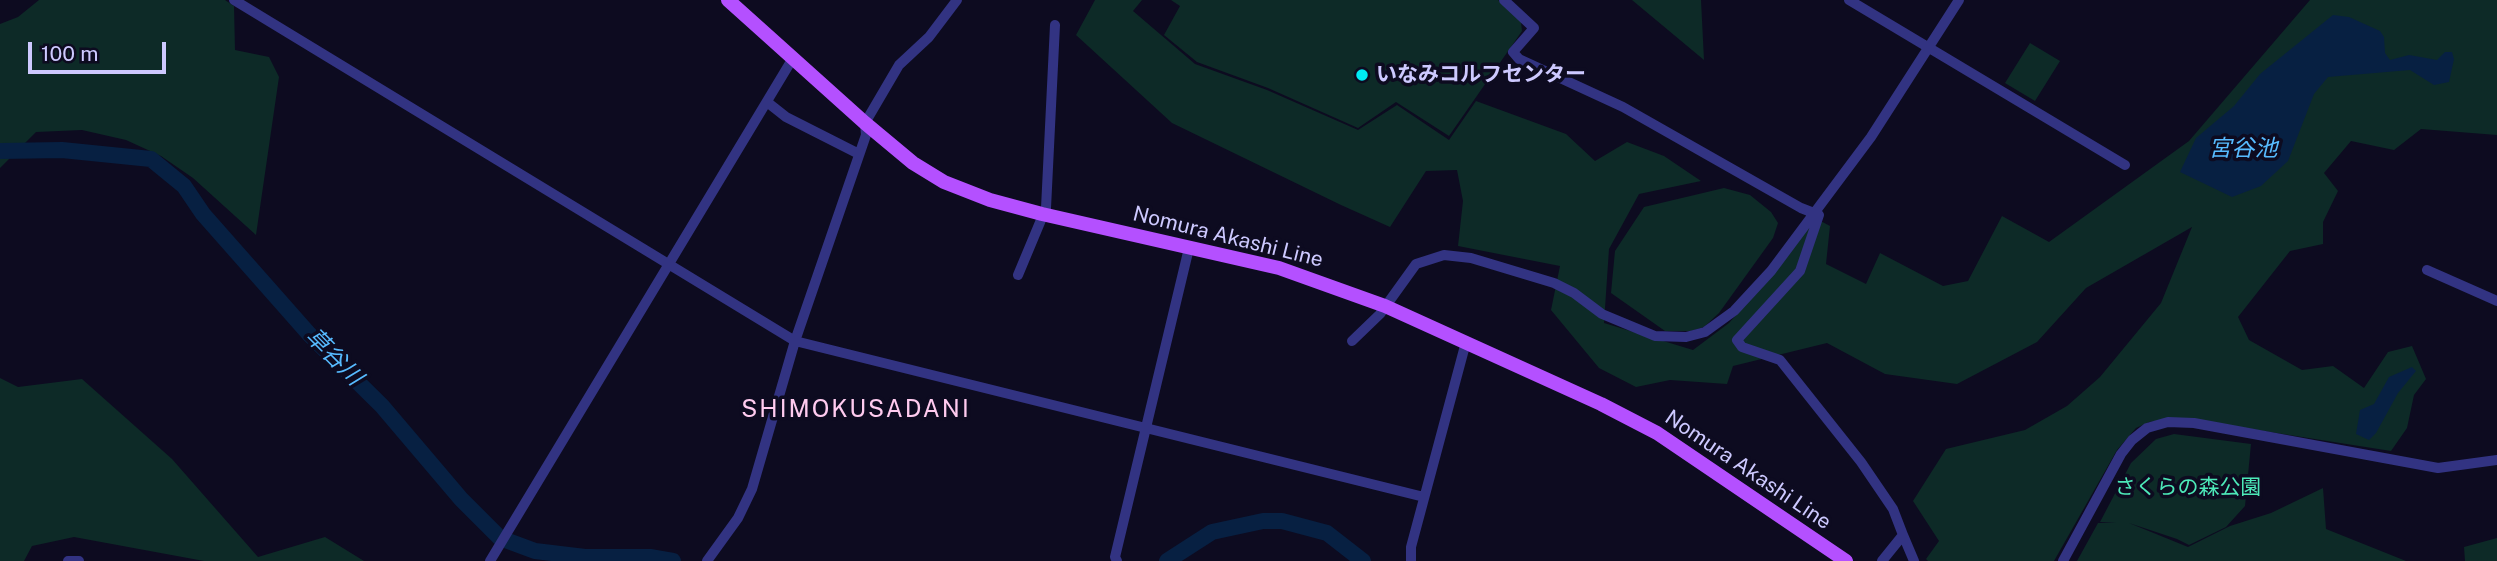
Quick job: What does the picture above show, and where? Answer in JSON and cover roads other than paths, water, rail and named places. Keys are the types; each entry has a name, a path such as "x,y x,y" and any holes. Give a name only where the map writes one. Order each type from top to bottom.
{"main road":[{"name":"Nomura Akashi Line","path":"728,0 865,124 913,163 944,182 990,200 1042,214 1279,268 1385,306 1601,404 1657,433 1846,561"}],"street":[{"path":"234,0 795,341 1424,497"},
{"path":"707,561 738,518 752,489 795,341 866,135 865,124 899,65 929,37 957,0"},
{"path":"1504,0 1534,28 1513,52 1518,59 1623,107 1819,215 1800,271 1737,340 1742,347 1780,360 1861,462 1893,509 1914,561"},
{"path":"1849,0 2124,165"},
{"path":"1352,341 1385,306 1416,264 1444,255 1471,258 1554,283 1574,293 1602,314 1656,336 1686,337 1705,332 1734,311 1772,271 1812,212 1830,195 1864,146 1959,0"},
{"path":"1018,275 1046,208 1055,26"},
{"path":"490,561 793,58"},
{"path":"767,102 786,117 859,154"},
{"path":"1116,559 1189,248"},
{"path":"2427,270 2497,300"},
{"path":"1411,561 1411,547 1466,342"},
{"path":"2063,561 2121,454 2132,439 2147,428 2168,422 2194,424 2438,468 2496,458"},
{"path":"1882,561 1903,535"},
{"path":"68,561 79,561"}],"water":[{"name":"宮谷池","path":"2333,15 2349,17 2380,31 2384,37 2385,53 2390,60 2409,55 2437,60 2445,52 2452,52 2454,59 2449,82 2434,85 2410,70 2328,77 2314,94 2288,161 2261,186 2232,197 2180,172 2196,138 2234,106 2260,74"},
{"path":"2412,367 2416,371 2398,393 2376,433 2369,440 2356,434 2360,410 2374,404 2389,377"}],"waterway":[{"name":"草谷川","path":"0,151 62,150 151,159 184,186 203,214 309,334 382,406 461,499 500,538 535,551 585,557 650,557 673,561"},
{"name":"草谷川","path":"1167,561 1212,532 1263,521 1282,521 1327,533 1363,561"}],"place":[{"name":"いなみコルフセンター","path":"1362,75"}],"district":[{"name":"SHIMOKUSADANI","path":"856,410"}],"park label":[{"name":"さくらの森公園","path":"2188,488"}]}
